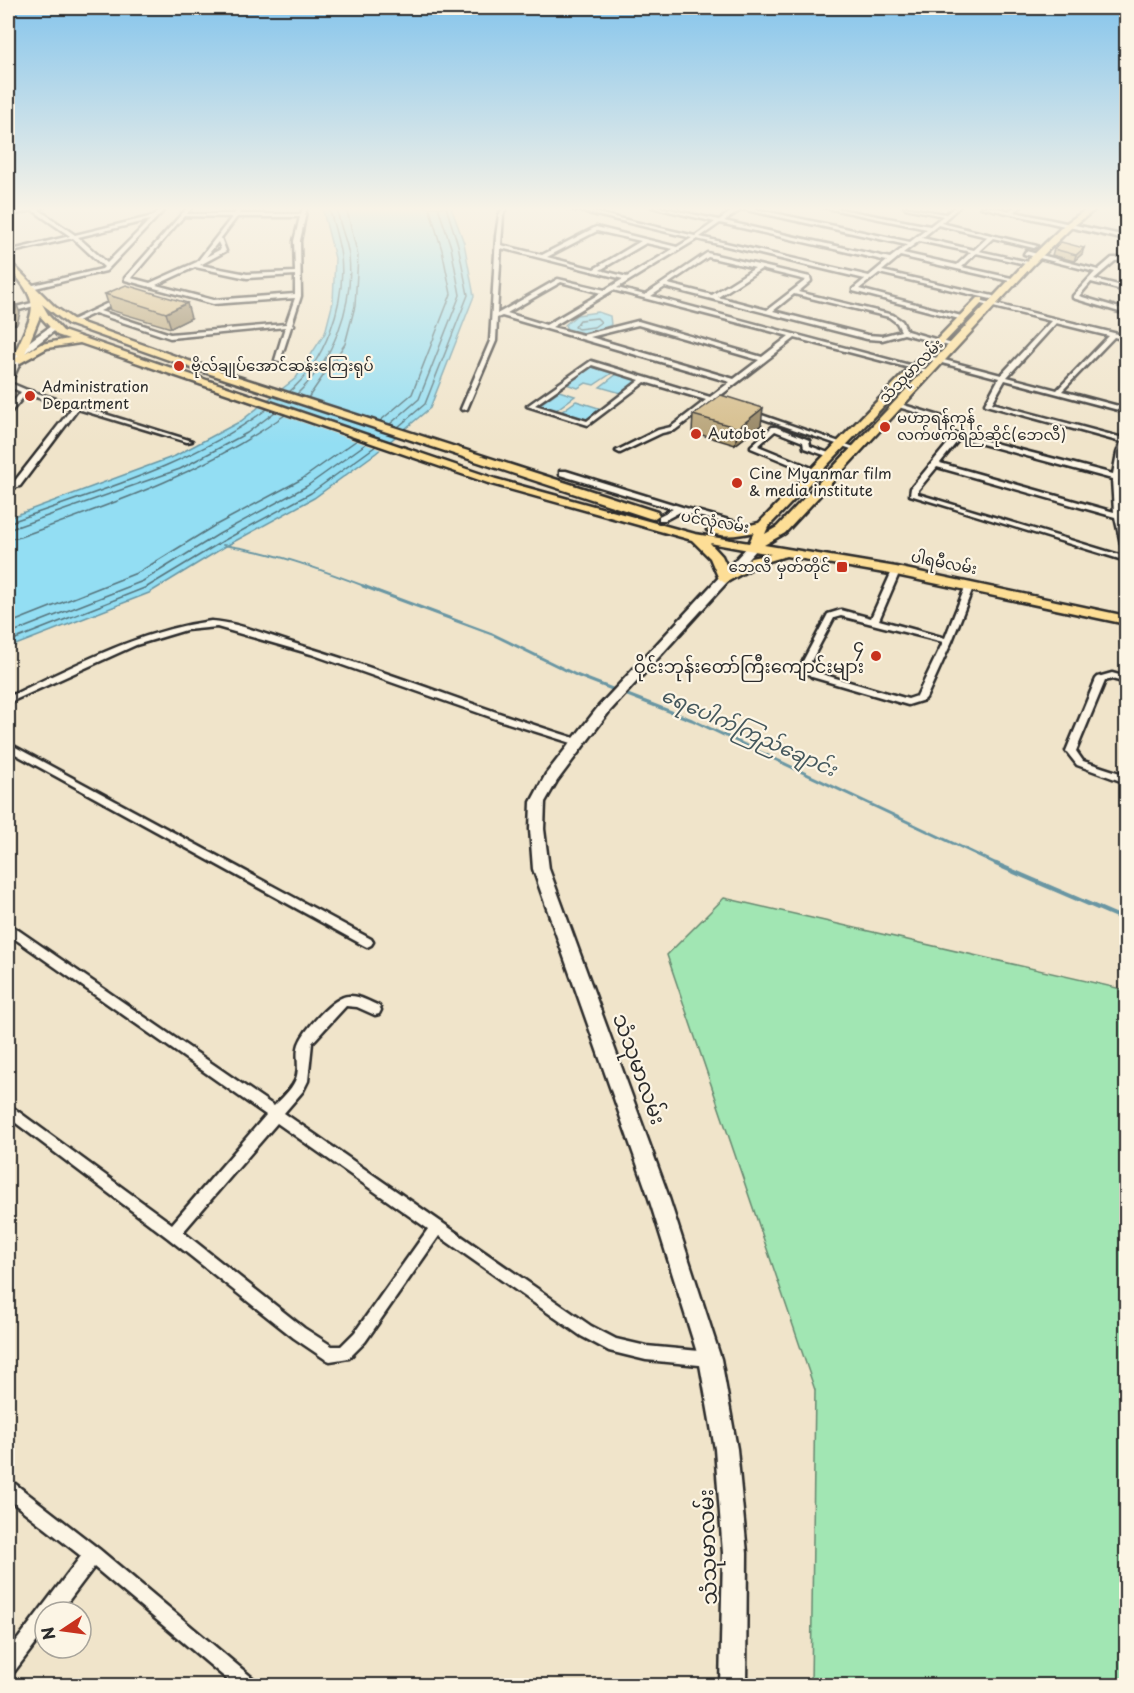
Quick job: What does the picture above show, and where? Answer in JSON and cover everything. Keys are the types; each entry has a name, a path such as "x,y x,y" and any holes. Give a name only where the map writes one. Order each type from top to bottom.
{"main road":[{"name":"သံသုမာလမ်း","path":"733,1686 735,1553 726,1449 710,1359 661,1203 541,869 537,802 551,778 604,709 754,546 763,526 871,411 994,286"},
{"name":"သံသုမာလမ်း","path":"754,546 781,530 1009,286"},
{"path":"8,378 36,314 36,304 31,287"},
{"path":"31,287 52,309 71,322 186,363"},
{"path":"36,304 60,333 81,341"},
{"path":"19,357 54,328 58,320 52,309"},
{"path":"54,328 70,327 143,352 186,363"},
{"path":"19,357 44,346 81,341"},
{"name":"ပင်လုံလမ်း","path":"81,341 492,481 754,546"},
{"name":"ပင်လုံလမ်း","path":"186,363 238,378 662,518 697,533"},
{"path":"871,411 888,416"},
{"path":"697,533 738,532 763,526"},
{"path":"781,530 783,536 795,548 811,555"},
{"path":"697,533 718,558 725,579 742,567 771,556 811,555"},
{"name":"ပါရမီလမ်း","path":"754,546 970,585 1126,620"}],"street":[{"path":"31,287 36,286"},
{"path":"141,290 150,286 213,302 298,296"},
{"path":"279,360 291,325 298,286"},
{"path":"464,409 493,341 496,286"},
{"path":"493,319 550,286"},
{"path":"583,286 605,292"},
{"path":"547,327 616,286"},
{"path":"646,297 663,286"},
{"path":"669,286 867,337 882,338 904,332 953,345"},
{"path":"714,297 731,286"},
{"path":"769,311 799,286"},
{"path":"860,286 855,290 963,318"},
{"path":"966,286 990,290 1000,286"},
{"path":"984,286 990,290 994,302 1126,338"},
{"path":"1086,286 1076,299 1126,312"},
{"path":"612,288 929,371"},
{"path":"792,292 891,316 900,322 904,332"},
{"path":"71,322 131,294"},
{"path":"8,311 36,304"},
{"path":"95,311 170,336 291,325"},
{"path":"502,314 735,381"},
{"path":"1055,320 1003,377 988,404 1126,440 1118,458 1116,478 1116,515 1126,548"},
{"path":"583,338 639,323 763,359"},
{"path":"1058,392 1114,334"},
{"path":"620,451 660,431 673,429 793,336"},
{"path":"925,357 1126,410"},
{"path":"645,379 588,423 530,405 591,363 645,379 732,406"},
{"path":"8,384 189,441"},
{"path":"8,412 25,391"},
{"path":"897,405 941,418 945,424 943,430 958,436 1126,480"},
{"path":"8,488 16,484 78,406"},
{"path":"743,410 856,449"},
{"path":"814,472 753,447 774,428 807,441 806,447 830,455"},
{"path":"958,436 914,490 914,495 1126,559"},
{"path":"935,464 1126,518"},
{"path":"563,473 679,509 732,522"},
{"path":"662,518 679,509"},
{"path":"874,622 896,571"},
{"path":"948,641 841,613 831,616 806,663 807,668 815,675 908,702 915,701 921,698 948,641 970,585"},
{"path":"8,700 135,642 176,628 214,623 336,660 438,697 578,742"},
{"path":"1126,680 1112,676 1101,679 1071,751 1080,762 1126,778"},
{"path":"8,746 367,942"},
{"path":"8,928 586,1331 614,1346 646,1353 710,1359"},
{"path":"173,1233 299,1087 306,1067 304,1046 308,1038 342,1002 348,999 375,1010"},
{"path":"8,1110 173,1233 299,1334 330,1354 344,1353 360,1337 437,1227"},
{"path":"8,1489 93,1555 249,1686"},
{"path":"58,1600 93,1555"},
{"path":"8,1666 33,1633"}],"green space":[{"path":"724,898 1126,990 1126,1685 811,1685 815,1390 667,955"}],"water":[{"path":"334,286 472,286 474,296 430,408 376,453 314,498 226,546 149,593 8,648 8,518 175,456 241,421 296,378 325,333 333,302"},
{"path":"598,312 610,316 611,325 590,333 568,332 565,325 577,315"},
{"path":"592,367 612,373 594,385 586,383 578,388 566,384"},
{"path":"617,374 638,380 621,393 600,387"},
{"path":"559,391 575,396 556,410 539,405"},
{"path":"576,401 602,409 588,420 561,412"}],"pier":[{"path":"279,388 408,430 400,437 270,394"},
{"path":"264,400 393,443 384,451 255,406"}],"building":[{"path":"129,286 187,303 166,313 105,294"},
{"path":"17,305 14,316 8,317 8,306"},
{"path":"721,395 763,408 738,428 693,415"}],"waterway":[{"name":"ရေပေါက်ကြည်ချောင်း","path":"223,545 278,557 367,587"},
{"name":"ရေပေါက်ကြည်ချောင်း","path":"363,586 492,634 576,675 692,720 999,865"},
{"name":"ရေပေါက်ကြည်ချောင်း","path":"996,864 1126,920"}],"place":[{"name":"ဗိုလ်ချုပ်အောင်ဆန်းကြေးရုပ်","path":"179,366"},
{"name":"Administration Department","path":"30,396"},
{"name":"မဟာရန်ကုန် လက်ဖက်ရည်ဆိုင်(ဘေလီ)","path":"885,427"},
{"name":"Autobot","path":"696,434"},
{"name":"Cine Myanmar film & media institute","path":"737,483"},
{"name":"ဘေလီ မှတ်တိုင်","path":"842,567"},
{"name":"၄ ဝိုင်းဘုန်းတော်ကြီးကျောင်းများ","path":"876,656"}]}
